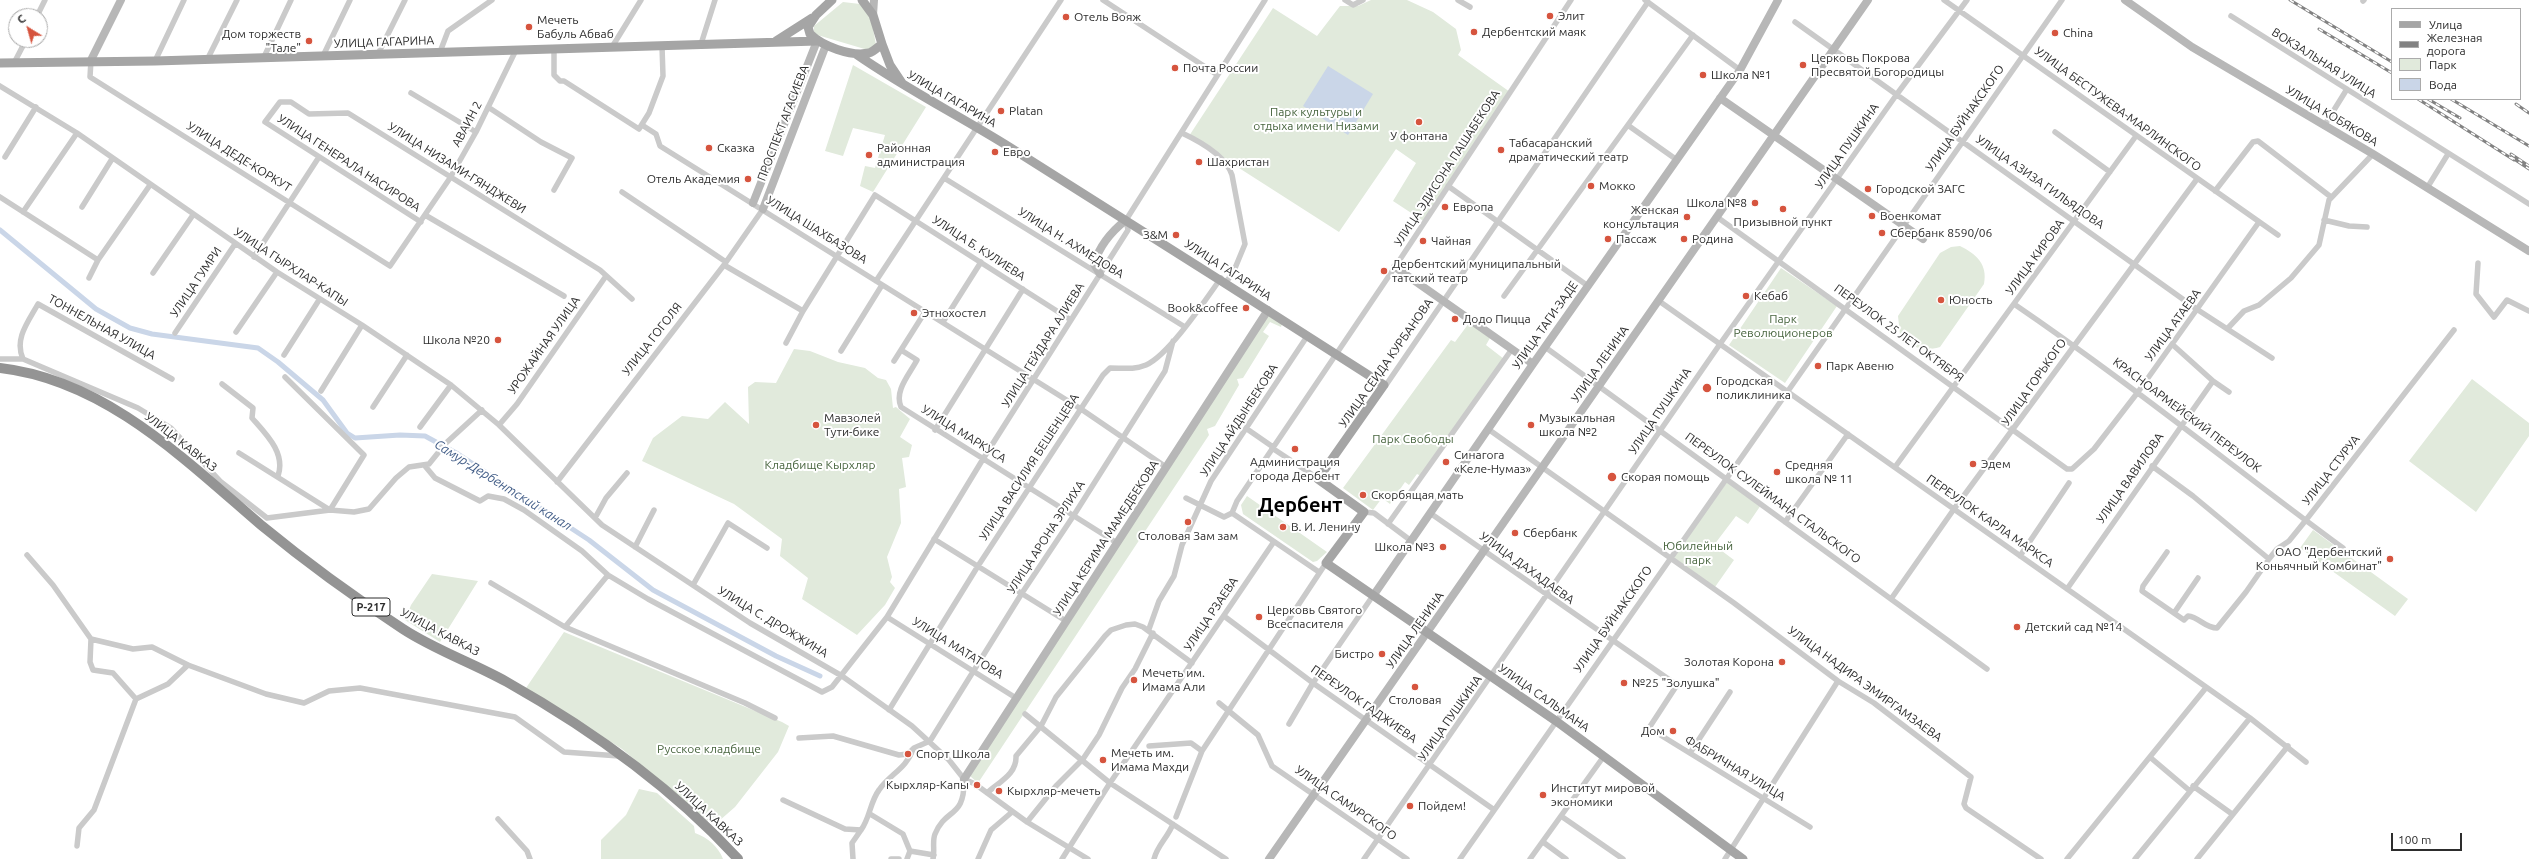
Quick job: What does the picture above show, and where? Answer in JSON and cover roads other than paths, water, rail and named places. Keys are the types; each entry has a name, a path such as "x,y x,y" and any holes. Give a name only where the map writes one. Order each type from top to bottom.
{"highway":[{"name":"УЛИЦА КАВКАЗ","path":"0,368 28,371 63,382 116,409 165,443 263,526 324,574 405,630 506,681 624,756 718,837 738,859"}],"main road":[{"name":"УЛИЦА ГАГАРИНА","path":"769,44 784,37 816,15 832,0"},
{"name":"УЛИЦА ГАГАРИНА","path":"862,0 873,15 890,65 904,85 978,127 1223,280 1384,385 1318,479"},
{"path":"816,15 808,27 810,34 821,43 856,54 870,53 882,44"},
{"name":"УЛИЦА ГАГАРИНА","path":"0,63 91,60 155,61 208,58 323,56 700,44 821,43"},
{"name":"УЛИЦА ГАГАРИНА","path":"856,54 904,87 978,127"},
{"name":"УЛИЦА ГАГАРИНА","path":"1223,280 1308,335"},
{"name":"УЛИЦА ГАГАРИНА","path":"1337,354 1386,385"},
{"name":"УЛИЦА СЕИДА КУРБАНОВА","path":"1318,479 1386,385"},
{"path":"1318,479 1365,512 1326,563"},
{"name":"УЛИЦА САЛЬМАНА","path":"1326,563 1372,598 1428,633 1556,720 1743,859"}],"street":[{"path":"91,60 120,0"},
{"path":"155,61 184,0"},
{"path":"208,58 237,0"},
{"path":"264,57 292,0"},
{"path":"323,56 350,0"},
{"path":"378,54 405,0"},
{"path":"440,52 448,31 492,0"},
{"path":"612,47 641,0"},
{"path":"700,44 715,0"},
{"path":"873,15 874,0"},
{"path":"876,281 1061,0"},
{"path":"1103,0 1216,74"},
{"name":"УЛИЦА ГЕЙДАРА АЛИЕВА","path":"608,575 710,634 822,692 832,687 887,617 983,459 1128,230 1126,220 1182,133 1216,74 1265,0"},
{"path":"1345,0 1353,6 1363,0"},
{"path":"1458,0 1470,7"},
{"name":"УЛИЦА ЭДИСОНА ПАШАБЕКОВА","path":"1232,513 1237,501 1395,267 1571,0"},
{"name":"УЛИЦА ТАГИ-ЗАДЕ","path":"1289,724 1313,683 1410,540 1532,364 1546,347 1740,70 1778,0"},
{"name":"УЛИЦА ЛЕНИНА","path":"1269,859 1868,0"},
{"name":"УЛИЦА БЕСТУЖЕВА-МАРЛИНСКОГО","path":"1944,0 2024,54 2136,136 2278,235"},
{"name":"УЛИЦА ПУШКИНА","path":"1364,859 1492,676 1545,595 1720,344 1897,94 1967,0"},
{"name":"УЛИЦА БУЙНАКСКОГО","path":"1460,859 1612,640 2062,0"},
{"name":"УЛИЦА КОБЯКОВА","path":"2125,0 2192,47 2373,154 2528,250"},
{"path":"1646,1 1740,70"},
{"name":"УЛИЦА СЕИДА КУРБАНОВА","path":"1386,385 1646,1"},
{"name":"ВОКЗАЛЬНАЯ УЛИЦА","path":"2231,16 2529,204"},
{"name":"УЛИЦА АЗИЗА ГИЛЬЯДОВА","path":"1795,22 2135,263 2198,310 2228,328 2272,358"},
{"path":"1504,296 1629,126 1693,35"},
{"path":"753,203 821,43"},
{"name":"ПРОСПЕКТ АГАСИЕВА","path":"763,209 821,43"},
{"path":"640,127 649,113 663,76 662,46"},
{"path":"14,63 22,48"},
{"name":"УЛИЦА ШАХБАЗОВА","path":"554,49 554,75 560,81 564,81 640,127 656,134 660,146 986,349 1080,409 1166,467"},
{"name":"АВАИН 2","path":"390,266 450,178 476,132 516,50"},
{"name":"УЛИЦА ДЕДЕ-КОРКУТ","path":"91,60 90,77 390,266"},
{"name":"УЛИЦА ГЫРХЛАР-КАПЫ","path":"0,86 76,133 254,257 319,300 362,325 450,385 499,425 557,482"},
{"path":"2324,126 2347,89"},
{"path":"411,93 476,132"},
{"path":"1720,98 1923,239"},
{"name":"УЛИЦА НИЗАМИ-ГЯНДЖЕВИ","path":"265,122 280,102 292,102 309,114 348,113 450,178 593,265 632,299"},
{"path":"5,158 36,107"},
{"path":"488,107 541,142 572,158 554,190"},
{"name":"УЛИЦА ГЕНЕРАЛА НАСИРОВА","path":"265,122 421,222"},
{"path":"1629,126 1677,160"},
{"path":"2055,132 2110,172"},
{"path":"23,212 76,133"},
{"name":"УЛИЦА ВАСИЛИЯ БЕШЕНЦЕВА","path":"889,710 978,566 1103,375 1110,368 1134,369 1148,364 1173,341 1223,280 1233,273 1245,244 1230,166 1221,158 1182,133"},
{"name":"УЛИЦА КИРОВА","path":"1895,467 2136,136"},
{"path":"2215,191 2253,142 2258,141 2331,197"},
{"path":"2228,328 2244,311 2259,304 2292,278 2319,245 2324,220 2331,197 2373,154"},
{"path":"2427,188 2448,154"},
{"path":"254,257 319,157"},
{"path":"82,207 112,159"},
{"name":"УЛИЦА Н. АХМЕДОВА","path":"944,178 1185,327"},
{"name":"УЛИЦА ГОРЬКОГО","path":"1891,599 1954,509 2014,430 2074,345 2197,179"},
{"path":"89,278 98,260 150,185"},
{"path":"1448,186 1588,286"},
{"path":"622,192 725,264 803,311"},
{"name":"УЛИЦА Б. КУЛИЕВА","path":"838,256 874,195 916,220 1071,320"},
{"path":"0,198 98,260"},
{"name":"УЛИЦА ГОГОЛЯ","path":"557,482 725,264 763,209"},
{"path":"153,272 194,215"},
{"name":"УЛИЦА ГЕНЕРАЛА НАСИРОВА","path":"425,215 564,296"},
{"name":"ПЕРЕУЛОК 25 ЛЕТ ОКТЯБРЯ","path":"1717,217 1778,262 1954,386 2067,469"},
{"path":"1100,274 1094,264 1096,257 1114,230 1126,220"},
{"path":"2324,220 2349,226 2367,227"},
{"name":"УЛИЦА АТАЕВА","path":"2067,469 2072,469 2084,460 2138,392 2260,222"},
{"name":"УЛИЦА ГУМРИ","path":"175,333 235,244"},
{"path":"786,343 803,311 838,256"},
{"path":"942,322 981,262"},
{"path":"2478,263 2476,294 2494,317 2507,300 2529,311"},
{"path":"1395,267 1532,364"},
{"path":"236,332 277,272"},
{"name":"УРОЖАЙНАЯ УЛИЦА","path":"499,425 517,404 606,276"},
{"path":"841,351 882,285"},
{"path":"935,430 1023,289"},
{"path":"284,355 319,300"},
{"name":"ПЕРЕУЛОК КАРЛА МАРКСА","path":"1659,301 2206,689 2250,718 2288,746 2306,762"},
{"name":"ТОННЕЛЬНАЯ УЛИЦА","path":"23,359 19,350 21,335 38,304 172,379"},
{"name":"КРАСНОАРМЕЙСКИЙ ПЕРЕУЛОК","path":"2014,304 2074,345 2138,392 2343,548"},
{"name":"УЛИЦА КЕРИМА МАМЕДБЕКОВА","path":"964,778 1268,310"},
{"path":"894,361 925,312"},
{"path":"321,391 362,325"},
{"name":"УЛИЦА СТУРУА","path":"2174,613 2184,620 2188,616 2194,616 2210,628 2217,628 2277,549 2289,541 2306,520 2454,330"},
{"name":"УЛИЦА АЙДЫНБЕКОВА","path":"1027,822 1056,786 1083,759 1099,735 1122,688 1135,669 1151,631 1159,601 1174,576 1182,544 1202,505 1211,481 1247,429 1308,335"},
{"name":"УЛИЦА АРОНА ЭРЛИХА","path":"930,741 973,670 1022,593 1074,516 1165,371 1173,341"},
{"path":"2173,345 2213,381 2229,392"},
{"name":"ПЕРЕУЛОК СУЛЕЙМАНА СТАЛЬСКОГО","path":"1546,347 1987,669"},
{"path":"1388,524 1512,349"},
{"name":"УЛИЦА МАРКУСА","path":"901,350 917,360 900,390 897,399 901,408 1117,543"},
{"path":"373,407 407,355"},
{"path":"0,360 23,359 138,408 171,428 221,482 263,516 274,518 330,510 354,512 369,509 403,471 416,466 425,466 438,454 446,443 482,410"},
{"path":"285,377 364,454 330,510"},
{"name":"УЛИЦА ВАВИЛОВА","path":"2067,589 2181,424 2213,381"},
{"path":"222,384 253,408 252,418 278,452 281,468 278,476"},
{"path":"420,426 450,385"},
{"path":"1247,429 1318,479"},
{"name":"УЛИЦА НАДИРА ЭМИРГАМЗАЕВА","path":"1488,429 1768,627 1838,682 1874,703 1968,774 1971,777 1964,804 1966,808 2041,859"},
{"path":"1785,522 1848,434"},
{"path":"239,453 278,476 330,510"},
{"path":"425,466 435,478 480,501 488,496 496,499 502,498 524,510 582,551 608,575 565,627"},
{"path":"2152,466 2193,496 2269,559"},
{"path":"595,518 606,498 627,473"},
{"name":"УЛИЦА С. ДРОЖЖИНА","path":"557,482 595,518 635,547 750,623 842,676 930,741 964,778 975,784 1027,822 1088,859"},
{"path":"2020,556 2069,483"},
{"path":"1186,498 1224,517 1232,513 1319,572"},
{"path":"635,547 654,510"},
{"path":"1365,512 1374,513 1410,540"},
{"name":"УЛИЦА ДАХАДАЕВА","path":"1430,513 1545,595 1677,685 1649,728"},
{"path":"263,526 274,518"},
{"path":"693,585 728,523 767,548"},
{"path":"934,540 1066,620"},
{"name":"УЛИЦА РЗАЕВА","path":"1062,859 1110,783 1145,743 1192,663 1273,542"},
{"path":"2167,552 2143,586 2142,591 2174,613 2198,578"},
{"path":"27,555 53,585 91,639 90,662 94,670 113,672 136,699"},
{"path":"1176,817 1202,751 1228,710 1270,651 1326,563"},
{"path":"491,583 565,627 745,702 775,718"},
{"name":"ПЕРЕУЛОК ГАДЖИЕВА","path":"1224,616 1313,683 1368,719 1493,810"},
{"name":"УЛИЦА МАТАТОВА","path":"887,617 1016,698"},
{"path":"987,793 1014,771 1017,764 1016,756 1041,726 1056,697 1111,630 1135,624 1151,631 1192,663"},
{"path":"91,639 133,649 152,648 188,664 266,694 304,703 329,691 360,688 515,717 564,752 624,756"},
{"path":"77,846 79,828 94,810 136,699 168,684 188,664"},
{"path":"1725,859 1838,682"},
{"path":"2067,859 2206,689"},
{"path":"1690,753 1730,692"},
{"path":"1219,703 1228,710"},
{"name":"УЛИЦА САМУРСКОГО","path":"1228,710 1258,735 1272,766 1407,859"},
{"path":"1025,714 1083,759 1110,783 1226,859"},
{"path":"2135,859 2250,718"},
{"name":"ФАБРИЧНАЯ УЛИЦА","path":"1649,728 1810,827"},
{"path":"799,738 833,736 899,755 908,754 914,748 930,741"},
{"path":"1145,743 1191,743 1202,751"},
{"path":"2197,859 2288,746"},
{"path":"853,859 852,843 870,814 879,790 910,760 914,748"},
{"path":"1530,859 1544,842 1604,756"},
{"path":"2151,758 2191,789 2232,814"},
{"path":"910,851 934,857 934,835 942,821 956,812 965,796 964,778"},
{"path":"783,800 845,829 861,830"},
{"path":"978,859 991,830 1012,812"},
{"path":"870,814 903,834 910,851 907,859"},
{"path":"1561,816 1623,859"},
{"path":"498,819 526,852 530,859"},
{"path":"1154,859 1157,849 1168,837 1173,824"},
{"path":"1544,842 1566,859"},
{"path":"891,859 899,859"}],"water":[{"path":"1328,66 1373,94 1348,135 1303,106"}],"waterway":[{"name":"Самур-Дербентский канал","path":"0,230 96,309 130,328 152,334 258,348 278,362 323,400 347,433 355,438 400,435 425,436 458,454 589,540 653,590 776,656 820,676"}],"railway":[{"path":"2290,0 2391,61"},
{"path":"2319,29 2391,72"},
{"path":"2420,100 2514,160"},
{"path":"2430,100 2460,118"},
{"path":"2453,100 2529,146"},
{"path":"2516,104 2529,113"},
{"path":"2511,154 2529,166"},
{"path":"2511,157 2529,169"}],"place":[{"name":"Элит","path":"1550,16"},
{"name":"Отель Вояж","path":"1066,17"},
{"name":"Мечеть Бабуль Абваб","path":"529,27"},
{"name":"Дербентский маяк","path":"1474,32"},
{"name":"China","path":"2055,33"},
{"name":"Дом торжеств \"Тале\"","path":"309,41"},
{"name":"Церковь Покрова Пресвятой Богородицы","path":"1803,65"},
{"name":"Почта России","path":"1175,68"},
{"name":"Школа №1","path":"1703,75"},
{"name":"Platan","path":"1001,111"},
{"name":"У фонтана","path":"1419,122"},
{"name":"Сказка","path":"709,148"},
{"name":"Табасаранский драматический театр","path":"1501,150"},
{"name":"Евро","path":"995,152"},
{"name":"Районная администрация","path":"869,155"},
{"name":"Шахристан","path":"1199,162"},
{"name":"Отель Академия","path":"748,179"},
{"name":"Мокко","path":"1591,186"},
{"name":"Городской ЗАГС","path":"1868,189"},
{"name":"Школа №8","path":"1755,203"},
{"name":"Европа","path":"1445,207"},
{"name":"Призывной пункт","path":"1783,209"},
{"name":"Военкомат","path":"1872,216"},
{"name":"Женская консультация","path":"1687,217"},
{"name":"Сбербанк 8590/06","path":"1882,233"},
{"name":"З&М","path":"1176,235"},
{"name":"Пассаж","path":"1608,239"},
{"name":"Родина","path":"1684,239"},
{"name":"Чайная","path":"1423,241"},
{"name":"Дербентский муниципальный татский театр","path":"1384,271"},
{"name":"Кебаб","path":"1746,296"},
{"name":"Юность","path":"1941,300"},
{"name":"Book&coffee","path":"1246,308"},
{"name":"Этнохостел","path":"914,313"},
{"name":"Додо Пицца","path":"1455,319"},
{"name":"Школа №20","path":"498,340"},
{"name":"Парк Авеню","path":"1818,366"},
{"name":"Городская поликлиника","path":"1707,388"},
{"name":"Мавзолей Тути-бике","path":"816,425"},
{"name":"Музыкальная школа №2","path":"1531,425"},
{"name":"Администрация города Дербент","path":"1295,449"},
{"name":"Синагога «Келе-Нумаз»","path":"1446,462"},
{"name":"Эдем","path":"1973,464"},
{"name":"Средняя школа № 11","path":"1777,472"},
{"name":"Скорая помощь","path":"1612,477"},
{"name":"Скорбящая мать","path":"1363,495"},
{"name":"Столовая Зам зам","path":"1188,522"},
{"name":"В. И. Ленину","path":"1283,527"},
{"name":"Сбербанк","path":"1515,533"},
{"name":"Школа №3","path":"1443,547"},
{"name":"ОАО \"Дербентский Коньячный Комбинат\"","path":"2390,559"},
{"name":"Церковь Святого Всеспасителя","path":"1259,617"},
{"name":"Детский сад №14","path":"2017,627"},
{"name":"Бистро","path":"1382,654"},
{"name":"Золотая Корона","path":"1782,662"},
{"name":"Мечеть им. Имама Али","path":"1134,680"},
{"name":"№25 \"Золушка\"","path":"1624,683"},
{"name":"Столовая","path":"1415,687"},
{"name":"Дом","path":"1673,731"},
{"name":"Спорт Школа","path":"908,754"},
{"name":"Мечеть им. Имама Махди","path":"1103,760"},
{"name":"Кырхляр-Капы","path":"977,785"},
{"name":"Кырхляр-мечеть","path":"999,791"},
{"name":"Институт мировой экономики","path":"1543,795"},
{"name":"Пойдем!","path":"1410,806"}],"district":[{"name":"Дербент","path":"1300,505"}],"park label":[{"name":"Парк культуры и отдыха имени Низами","path":"1316,119"},
{"name":"Парк Революционеров","path":"1783,326"},
{"name":"Парк Свободы","path":"1413,439"},
{"name":"Кладбище Кырхляр","path":"820,465"},
{"name":"Юбилейный парк","path":"1698,553"},
{"name":"Русское кладбище","path":"709,749"}]}
